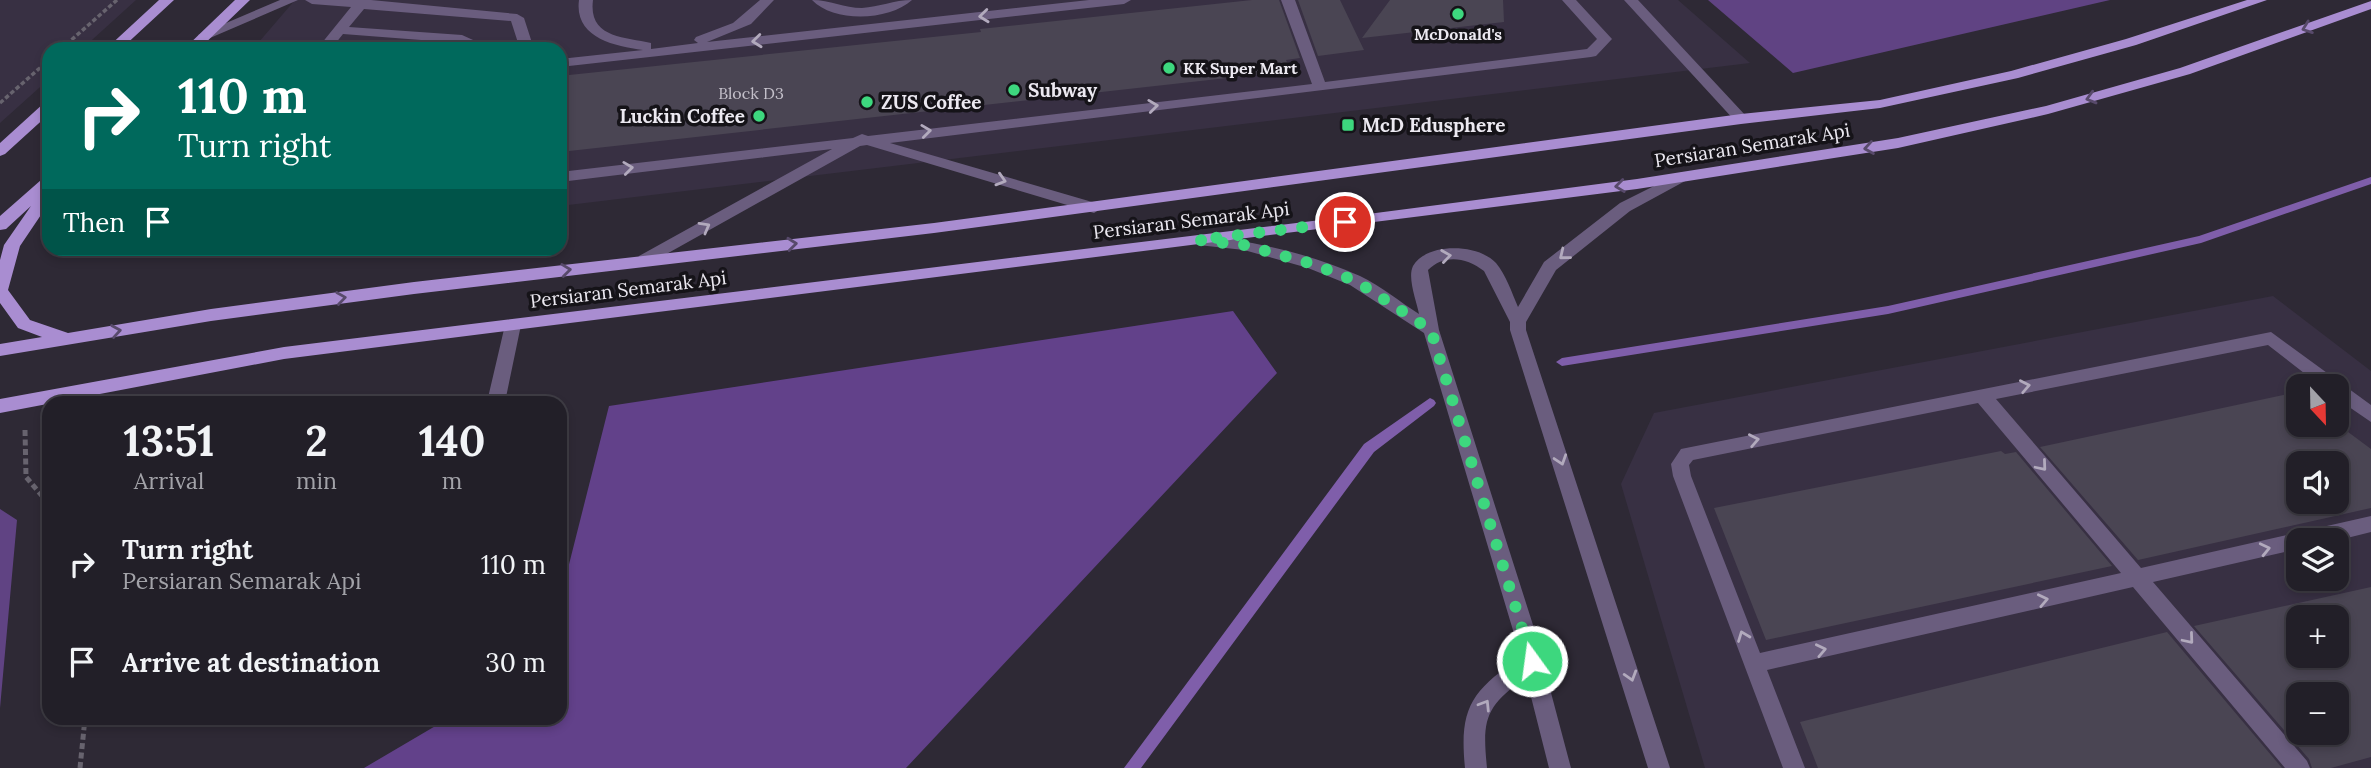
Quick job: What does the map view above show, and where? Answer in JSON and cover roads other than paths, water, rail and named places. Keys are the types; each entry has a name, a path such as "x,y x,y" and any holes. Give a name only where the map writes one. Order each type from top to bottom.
{"main road":[{"path":"121,42 167,0"},
{"path":"198,42 243,0"},
{"name":"Persiaran Semarak Api","path":"0,351 67,338 401,290 1094,208 1741,120 1881,104 2013,75 2131,42 2260,0"},
{"name":"Persiaran Semarak Api","path":"46,396 284,353 1198,240 1682,177 1898,144 2048,110 2185,71 2371,5"},
{"path":"0,151 42,112"},
{"path":"0,225 42,187"},
{"path":"42,201 12,245 0,290 24,324 67,338"},
{"name":"Persiaran Semarak Api","path":"0,406 42,397"}],"street":[{"path":"205,35 291,0"},
{"path":"312,0 363,1 517,18 525,42"},
{"path":"586,0 584,7 588,22 602,35 624,44 653,47 715,37 741,25 762,8 766,0"},
{"path":"820,0 839,11 858,11 905,0"},
{"path":"567,62 1124,0"},
{"path":"1288,0 1320,86"},
{"path":"567,176 1591,54 1605,39 1569,0"},
{"path":"1630,0 1741,120"},
{"path":"330,42 363,1"},
{"path":"340,30 462,39 469,42"},
{"path":"645,260 862,139 1094,208"},
{"path":"1518,322 1550,266 1625,207 1682,177"},
{"path":"1198,240 1244,245 1313,264 1356,281 1431,330"},
{"path":"1560,768 1532,661 1431,330 1420,269 1431,258 1444,254 1462,254 1490,267 1518,322 1518,330 1659,768"},
{"path":"497,396 513,325"},
{"path":"1794,768 1682,477 1680,464 1687,454 2271,338 2318,374"},
{"path":"1982,395 2299,768"},
{"path":"2349,398 2371,415"},
{"path":"2349,529 2371,524"},
{"path":"1754,664 2286,544"},
{"path":"1476,768 1473,727 1485,703 1506,678 1532,661"}],"waterway":[{"path":"1562,362 1888,310 2201,239 2371,180"},
{"path":"1132,768 1369,448 1430,403"}],"place":[{"name":"McDonald's","path":"1458,14"},
{"name":"KK Super Mart","path":"1169,68"},
{"name":"Subway","path":"1014,90"},
{"name":"ZUS Coffee","path":"867,102"},
{"name":"Luckin Coffee","path":"759,116"},
{"name":"McD Edusphere","path":"1348,125"}]}
